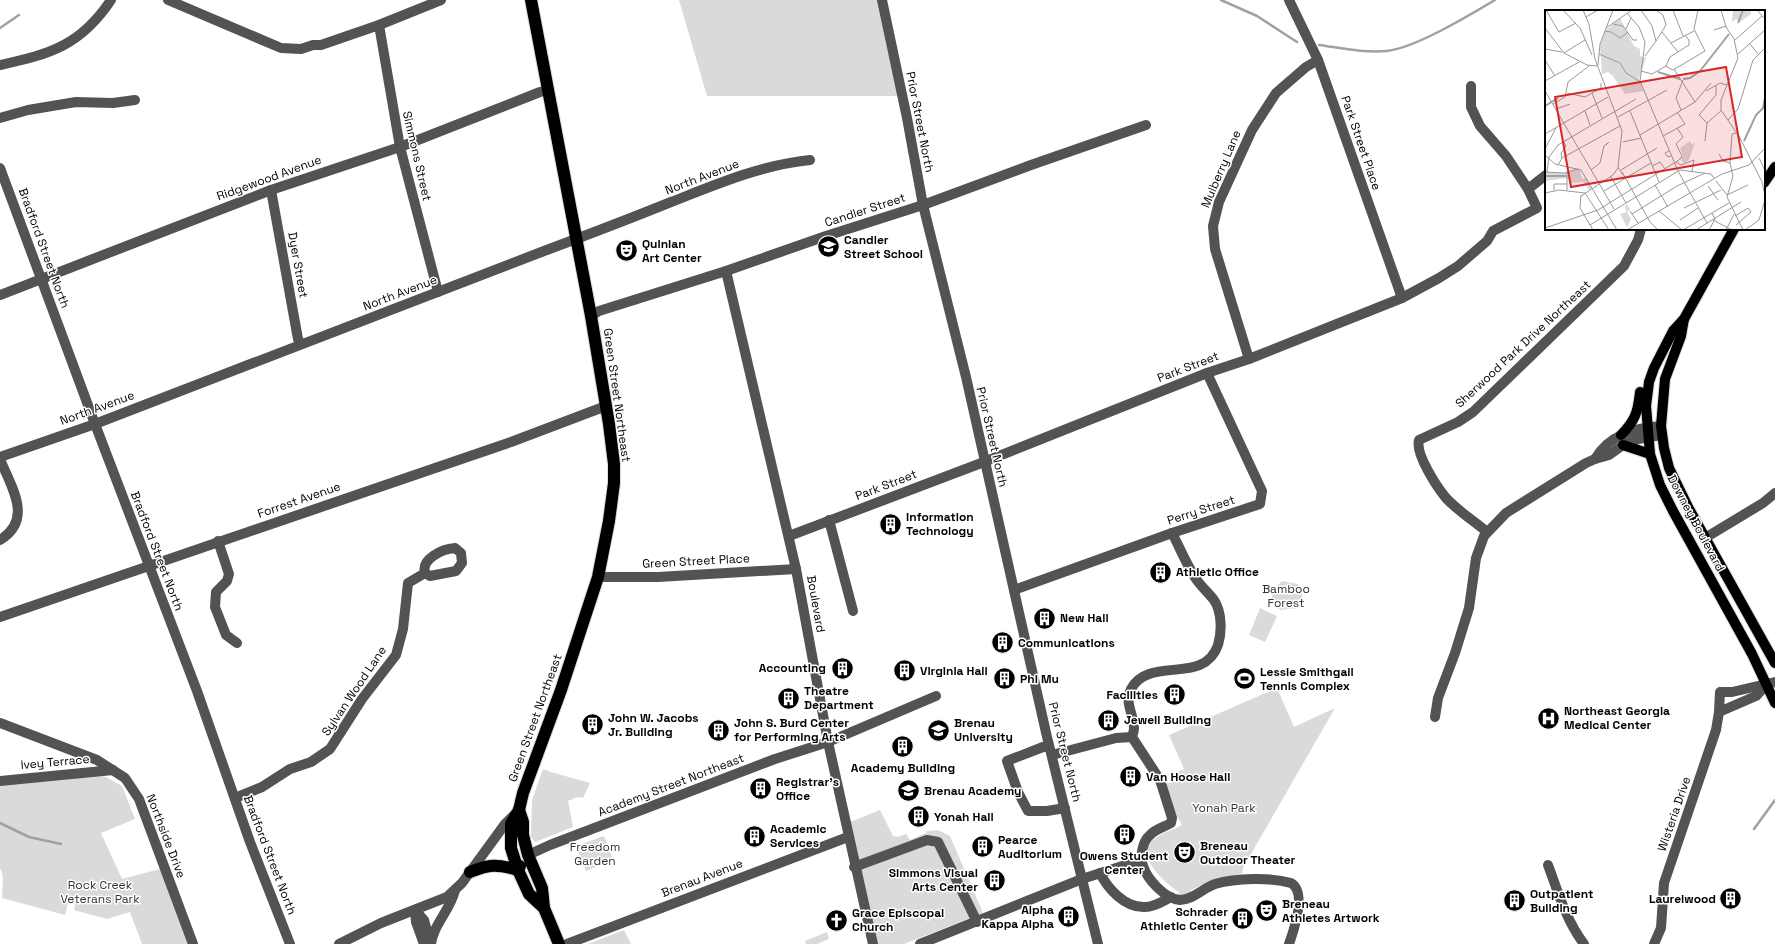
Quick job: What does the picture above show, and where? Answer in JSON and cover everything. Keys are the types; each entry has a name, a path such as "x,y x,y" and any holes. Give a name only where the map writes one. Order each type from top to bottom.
{"highway":[{"name":"Green Street Northeast","path":"519,810 523,793 577,642 598,577 609,521 614,483 613,458 606,406 591,316 531,0"},
{"path":"519,810 523,822 523,835 528,856 542,888 544,908 559,944"},
{"path":"519,810 511,824 510,837 514,859 529,894 544,908"},
{"path":"518,870 524,859 528,856"},
{"path":"470,872 486,866 497,865 518,870"}],"main road":[{"path":"1765,182 1775,167"},
{"path":"1684,319 1733,230"},
{"name":"Downey Boulevard","path":"1684,319 1673,331 1654,368 1647,394 1647,432 1650,454 1660,485 1681,526 1752,654 1771,683 1775,703"},
{"name":"Downey Boulevard","path":"1684,319 1681,336 1664,378 1661,431 1669,468 1705,538 1775,663"},
{"path":"1650,454 1622,440 1632,424 1638,410 1640,391 1654,368"},
{"path":"1681,526 1705,538"},
{"path":"1693,547 1716,558"}],"street":[{"path":"0,65 67,45 88,29 101,15 111,0"},
{"path":"168,0 280,48 300,49 313,45 321,45 379,25 441,0"},
{"name":"Prior Street North","path":"882,0 907,118 923,205 966,377 984,462 1051,750 1098,944"},
{"name":"Park Street Place","path":"1289,0 1318,60 1402,298"},
{"name":"Simmons Street","path":"379,25 400,147 438,292"},
{"name":"Mulberry Lane","path":"1249,359 1215,248 1213,226 1219,202 1252,130 1276,93 1306,67 1318,60"},
{"name":"Park Street","path":"789,536 984,462 1207,373 1249,359 1402,298 1458,266 1487,241 1493,231 1542,206 1528,189 1506,156 1480,126 1471,107 1471,86"},
{"name":"Ridgewood Avenue","path":"0,295 271,190 400,147 548,90"},
{"path":"0,118 28,110 76,102 113,103 134,100"},
{"name":"Candler Street","path":"591,316 598,311 726,271 826,236 923,205 1146,125"},
{"name":"North Avenue","path":"0,458 95,424 577,239 734,177 788,162 810,160"},
{"name":"Bradford Street North","path":"0,168 95,424 197,691 234,798 290,944"},
{"path":"1528,189 1545,176"},
{"name":"Dyer Street","path":"271,190 298,339 301,344"},
{"name":"Sherwood Park Drive Northeast","path":"1487,532 1447,498 1434,480 1420,455 1418,444 1419,440 1458,422 1473,412 1624,266 1638,240 1641,230"},
{"name":"Boulevard","path":"726,271 789,536 828,742 872,944"},
{"name":"Perry Street","path":"1014,590 1172,533 1260,504 1262,491 1207,373"},
{"name":"Forrest Avenue","path":"0,616 504,444 606,406"},
{"path":"1435,717 1438,698 1455,653 1469,608 1476,558 1487,532 1506,514 1595,459 1609,455 1622,440 1647,432 1661,431"},
{"path":"0,458 18,504 19,514 15,527 0,540"},
{"path":"1705,538 1763,503 1775,493"},
{"path":"830,520 853,611"},
{"path":"1172,533 1193,575 1215,602 1220,621 1220,637 1215,652 1203,665 1173,671 1149,673 1137,681 1131,689 1128,707 1134,727 1132,737 1160,780 1172,818 1171,823 1150,834 1146,839 1143,846 1141,860 1145,871 1155,886 1178,900 1190,898 1215,884 1253,879 1288,882 1296,887 1298,902 1294,931 1289,944"},
{"path":"218,541 229,574 227,581 216,592 215,607 226,635 237,643"},
{"name":"Green Street Place","path":"598,577 658,577 796,569"},
{"name":"Sylvan Wood Lane","path":"234,798 262,787 290,769 311,762 330,748 362,699 396,655 403,629 408,583 425,574"},
{"path":"1719,712 1756,696 1771,683"},
{"name":"Wisteria Drive","path":"1654,944 1661,928 1664,884 1716,730 1720,692 1732,692 1771,683"},
{"name":"Academy Street Northeast","path":"528,856 550,845 775,759 828,742 936,696"},
{"name":"Northside Drive","path":"0,723 97,760 125,778 139,799 193,944"},
{"path":"1065,808 1046,811 1028,811 1018,792 1007,761 1044,747 1051,750 1116,738 1132,737"},
{"name":"Ivey Terrace","path":"0,781 113,770"},
{"path":"339,944 380,923 447,897 470,872 504,824 519,810"},
{"name":"Brenau Avenue","path":"566,944 848,837"},
{"path":"854,867 927,840 938,842 977,922"},
{"path":"920,944 1082,878 1141,860"},
{"path":"1548,865 1564,910 1576,933 1584,944"},
{"path":"1100,873 1111,891 1137,907 1155,906 1171,897"},
{"path":"431,944 435,927 453,901 455,890"},
{"path":"415,910 416,922 424,944"},
{"path":"415,910 424,920 431,944"}],"green space":[{"path":"679,0 886,0 903,96 707,96"},
{"name":"Bamboo Forest","path":"1282,581 1298,584 1302,592 1303,605 1298,608 1280,610 1273,602 1271,592"},
{"path":"1260,608 1277,616 1265,642 1249,635"},
{"name":"Yonah Park","path":"1277,688 1294,727 1335,708 1243,868 1242,874 1215,879 1191,890 1190,896 1179,895 1179,892 1167,883 1154,869 1147,854 1148,846 1153,840 1163,833 1182,825 1173,810 1166,784 1175,781 1173,774 1184,769 1169,735"},
{"path":"543,769 590,783 583,798 577,797 568,801 573,827 535,842 531,837 532,800"},
{"name":"Rock Creek Veterans Park","path":"87,773 106,777 122,786 135,819 101,833 122,879 164,868 193,944 142,944 130,912 107,919 74,910 76,900 69,898 65,915 2,898 3,879 0,868 0,781"},
{"path":"880,810 893,836 898,837 906,834 910,840 926,833 927,831 938,830 950,836 983,913 904,944 878,944 850,822"},
{"name":"Freedom Garden","path":"604,836 613,860 586,871 576,846"},
{"path":"624,930 631,944 588,944"},
{"path":"827,932 829,939 817,944 806,944 805,941"}],"waterway":[{"path":"1221,0 1257,16 1297,42"},
{"path":"1319,45 1370,51 1399,49 1427,38 1495,0"},
{"path":"0,28 19,15"},
{"path":"1754,829 1775,800"},
{"path":"0,823 29,837 61,844"}],"place":[{"name":"Candler Street School","path":"828,247"},
{"name":"Quinlan Art Center","path":"627,251"},
{"name":"Information Technology","path":"891,524"},
{"name":"Athletic Office","path":"1160,572"},
{"name":"New Hall","path":"1044,618"},
{"name":"Communications","path":"1002,643"},
{"name":"Accounting","path":"842,668"},
{"name":"Virginia Hall","path":"905,671"},
{"name":"Phi Mu","path":"1005,679"},
{"name":"Lessie Smithgall Tennis Complex","path":"1245,679"},
{"name":"Facilities","path":"1174,695"},
{"name":"Theatre Department","path":"788,698"},
{"name":"Northeast Georgia Medical Center","path":"1548,718"},
{"name":"Jewell Building","path":"1109,720"},
{"name":"John W. Jacobs Jr. Building","path":"593,725"},
{"name":"John S. Burd Center for Performing Arts","path":"718,730"},
{"name":"Brenau University","path":"939,730"},
{"name":"Academy Building","path":"903,747"},
{"name":"Van Hoose Hall","path":"1131,777"},
{"name":"Registrar's Office","path":"760,789"},
{"name":"Brenau Academy","path":"908,791"},
{"name":"Yonah Hall","path":"919,817"},
{"name":"Owens Student Center","path":"1124,835"},
{"name":"Academic Services","path":"754,836"},
{"name":"Pearce Auditorium","path":"983,847"},
{"name":"Breneau Outdoor Theater","path":"1185,853"},
{"name":"Simmons Visual Arts Center","path":"994,880"},
{"name":"Laurelwood","path":"1731,899"},
{"name":"Outpatient Building","path":"1514,901"},
{"name":"Breneau Athletes Artwork","path":"1266,911"},
{"name":"Alpha Kappa Alpha","path":"1069,917"},
{"name":"Schrader Athletic Center","path":"1243,919"},
{"name":"Grace Episcopal Church","path":"836,920"}]}
